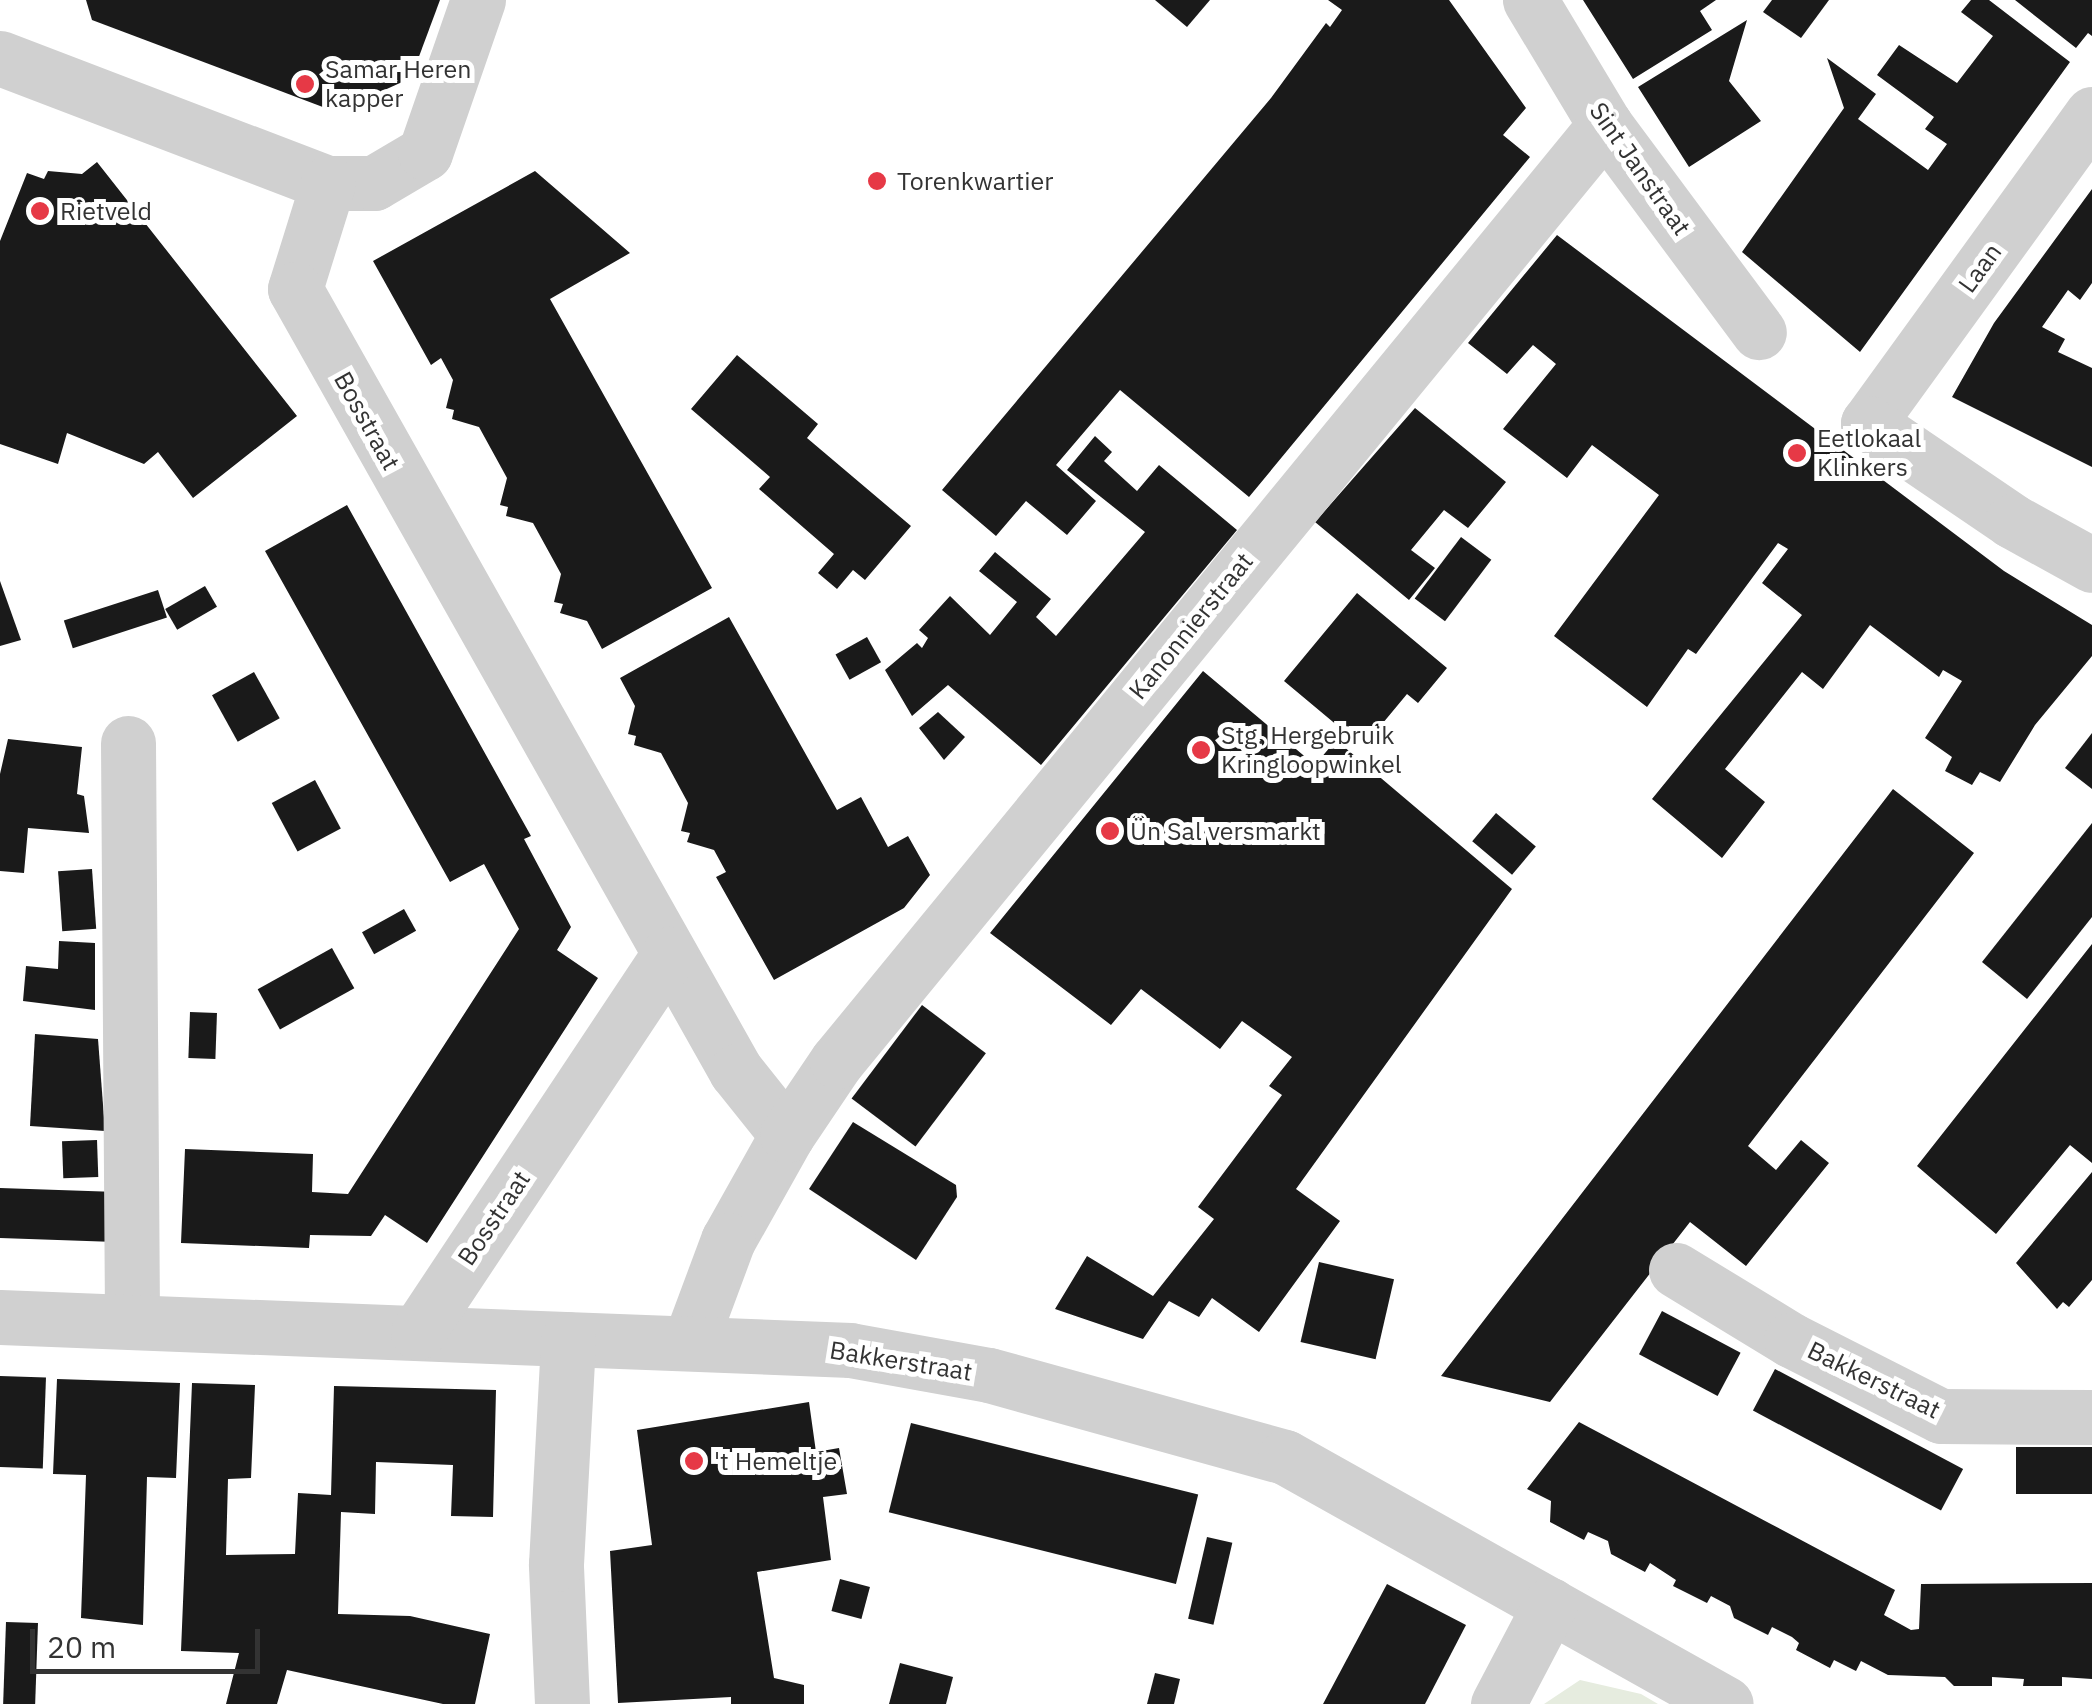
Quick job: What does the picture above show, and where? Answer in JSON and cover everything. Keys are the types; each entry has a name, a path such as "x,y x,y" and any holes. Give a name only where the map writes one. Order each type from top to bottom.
{"street":[{"path":"0,58 328,183 374,183 425,153 478,0"},
{"name":"Sint Janstraat","path":"1530,0 1605,126 1759,332"},
{"name":"Laan","path":"2092,114 1868,423 2012,522 2092,565"},
{"name":"Kanonnierstraat","path":"787,1135 861,1031 1605,126"},
{"name":"Bosstraat","path":"328,183 294,290 736,1071 787,1135"},
{"path":"128,743 132,1322"},
{"name":"Bosstraat","path":"418,1332 669,954"},
{"path":"690,1342 728,1240 787,1135"},
{"name":"Bakkerstraat","path":"1676,1270 1791,1340 1941,1416 2092,1417"},
{"name":"Bakkerstraat","path":"0,1317 850,1350 988,1374 1236,1440 1336,1484 1726,1704"},
{"path":"562,1704 556,1564 568,1340"},
{"path":"1498,1704 1550,1605"}],"shaded area":[{"path":"1580,1680 1641,1694 1658,1704 1544,1704"}],"building":[{"path":"86,0 440,0 411,78 336,112 92,20"},
{"path":"1155,0 1210,0 1187,27"},
{"path":"1328,0 1449,0 1526,108 1503,135 1530,157 1249,497 1120,390 1056,465 1096,501 1067,535 1026,501 996,536 942,490 1271,98 1326,23 1330,27 1342,10"},
{"path":"1583,0 1716,0 1700,11 1712,30 1633,79"},
{"path":"1772,0 1829,0 1801,38 1763,12"},
{"path":"1971,0 1989,0 2070,62 1860,352 1742,252 1844,108 1827,58 1876,94 1858,119 1928,170 1947,144 1925,129 1934,117 1877,75 1899,45 1957,83 1993,36 1961,12"},
{"path":"2015,0 2092,0 2092,36 2088,33 2076,48"},
{"path":"1747,20 1729,81 1761,121 1689,167 1638,87"},
{"path":"97,162 297,416 193,498 158,452 144,464 67,433 58,464 0,444 0,241 27,173 44,179 48,171 82,174"},
{"path":"535,171 630,253 550,299 712,588 602,649 587,621 560,613 563,604 554,602 561,574 533,523 506,516 508,507 500,505 507,478 479,427 452,419 454,410 446,408 453,380 441,358 431,365 373,261"},
{"path":"2092,189 2092,283 2080,300 2068,290 2042,327 2065,339 2058,352 2092,368 2092,467 1952,397 1994,323"},
{"path":"1557,235 2004,571 2092,625 2092,656 2035,725 2000,782 1980,772 1972,785 1945,771 1952,757 1925,738 1962,681 1943,670 1939,677 1870,625 1823,689 1802,672 1725,769 1765,802 1722,858 1652,799 1802,615 1762,583 1788,549 1778,543 1696,654 1688,649 1647,707 1554,636 1659,495 1592,445 1567,478 1503,429 1556,364 1533,345 1507,374 1468,343"},
{"path":"737,355 818,424 807,438 911,526 865,580 853,570 837,589 818,573 834,554 759,489 770,477 691,409"},
{"path":"1415,408 1506,482 1468,528 1444,510 1411,550 1435,568 1409,600 1315,522"},
{"path":"1095,436 1112,452 1104,461 1137,491 1159,465 1237,530 1041,765 948,685 912,716 885,670 917,643 922,648 928,638 919,630 950,596 990,635 1017,602 979,571 995,552 1051,599 1036,617 1056,636 1145,532 1067,470"},
{"path":"347,505 531,836 524,839 571,927 557,950 598,978 427,1243 385,1215 371,1236 310,1235 309,1248 181,1243 185,1149 313,1154 312,1192 348,1194 519,929 484,864 450,882 265,551"},
{"path":"1461,537 1491,560 1445,621 1415,598"},
{"path":"0,581 21,640 0,646"},
{"path":"205,586 217,607 177,630 165,609"},
{"path":"158,590 167,618 73,648 64,621"},
{"path":"1357,593 1447,668 1418,703 1407,694 1363,747 1284,681"},
{"path":"729,617 837,810 861,797 888,847 908,836 930,875 904,908 774,980 716,877 726,872 714,850 687,842 690,833 681,831 688,803 661,753 634,745 636,736 628,734 635,706 620,678"},
{"path":"867,637 881,662 850,680 836,654"},
{"path":"1203,671 1315,765 1336,740 1512,889 1296,1189 1340,1221 1259,1332 1212,1298 1199,1317 1169,1301 1143,1339 1055,1309 1087,1256 1153,1296 1214,1219 1198,1207 1282,1095 1269,1086 1292,1057 1242,1021 1220,1049 1141,989 1111,1025 990,933"},
{"path":"254,672 280,718 238,742 212,695"},
{"path":"938,712 965,737 944,760 919,728"},
{"path":"2092,733 2092,789 2065,768"},
{"path":"8,739 82,747 77,794 84,796 89,833 28,828 24,873 0,871 0,774"},
{"path":"315,780 341,829 298,852 272,803"},
{"path":"1893,789 1974,853 1748,1146 1776,1170 1801,1140 1829,1163 1746,1266 1690,1222 1550,1402 1441,1376"},
{"path":"1496,813 1536,846 1512,875 1472,841"},
{"path":"2092,823 2092,917 2027,999 1982,962"},
{"path":"92,869 96,929 62,931 58,871"},
{"path":"404,909 416,931 374,954 362,932"},
{"path":"59,941 95,943 95,1010 23,1001 26,966 58,969"},
{"path":"2092,944 2092,1163 2070,1145 1996,1234 1917,1166"},
{"path":"332,948 354,988 280,1029 258,989"},
{"path":"922,1005 986,1053 915,1147 852,1098"},
{"path":"190,1012 217,1013 215,1059 188,1058"},
{"path":"35,1034 98,1039 105,1131 30,1126"},
{"path":"853,1122 956,1185 957,1197 916,1260 809,1189"},
{"path":"97,1140 98,1177 63,1178 62,1141"},
{"path":"2092,1172 2092,1280 2069,1307 2063,1302 2057,1309 2016,1263"},
{"path":"0,1188 110,1192 108,1242 0,1238"},
{"path":"1319,1262 1394,1279 1376,1359 1301,1342"},
{"path":"1662,1311 1741,1353 1718,1396 1639,1354"},
{"path":"1775,1369 1963,1469 1941,1510 1753,1410"},
{"path":"0,1376 46,1378 43,1469 0,1467"},
{"path":"57,1379 180,1383 176,1478 147,1477 143,1625 81,1618 86,1475 53,1474"},
{"path":"192,1383 255,1385 251,1478 228,1479 226,1555 295,1554 298,1493 331,1495 334,1386 496,1390 493,1517 451,1516 453,1465 376,1462 375,1514 341,1512 338,1614 410,1616 490,1634 475,1704 443,1704 287,1670 277,1704 226,1704 239,1653 181,1651"},
{"path":"809,1402 816,1452 839,1448 847,1494 823,1497 831,1560 757,1572 774,1678 804,1685 804,1704 731,1704 731,1697 618,1703 610,1551 652,1545 637,1430"},
{"path":"1579,1422 1895,1590 1884,1615 1911,1630 1919,1629 1921,1584 2092,1583 2092,1679 2062,1677 2062,1686 2023,1686 2024,1679 1992,1677 1992,1686 1954,1686 1945,1677 1888,1675 1861,1661 1856,1671 1834,1660 1830,1668 1796,1650 1799,1643 1792,1637 1772,1627 1768,1635 1734,1618 1730,1606 1711,1596 1707,1603 1673,1586 1676,1580 1650,1563 1645,1572 1611,1554 1608,1541 1588,1532 1584,1540 1550,1522 1551,1501 1527,1489"},
{"path":"911,1423 1198,1495 1176,1584 889,1512"},
{"path":"2016,1447 2092,1447 2092,1494 2016,1494"},
{"path":"1207,1537 1232,1543 1213,1625 1188,1619"},
{"path":"840,1579 870,1587 861,1619 831,1611"},
{"path":"1387,1584 1466,1625 1425,1704 1323,1704"},
{"path":"6,1622 38,1623 35,1704 3,1704"},
{"path":"900,1663 953,1677 946,1704 889,1704"},
{"path":"1155,1673 1180,1679 1174,1704 1147,1704"}],"place":[{"name":"Samar Heren kapper","path":"305,84"},
{"name":"Torenkwartier","path":"877,181"},
{"name":"Rietveld","path":"40,211"},
{"name":"Eetlokaal Klinkers","path":"1797,453"},
{"name":"Stg. Hergebruik Kringloopwinkel","path":"1201,750"},
{"name":"Ün Sal versmarkt","path":"1110,831"},
{"name":"'t Hemeltje","path":"694,1461"}]}
